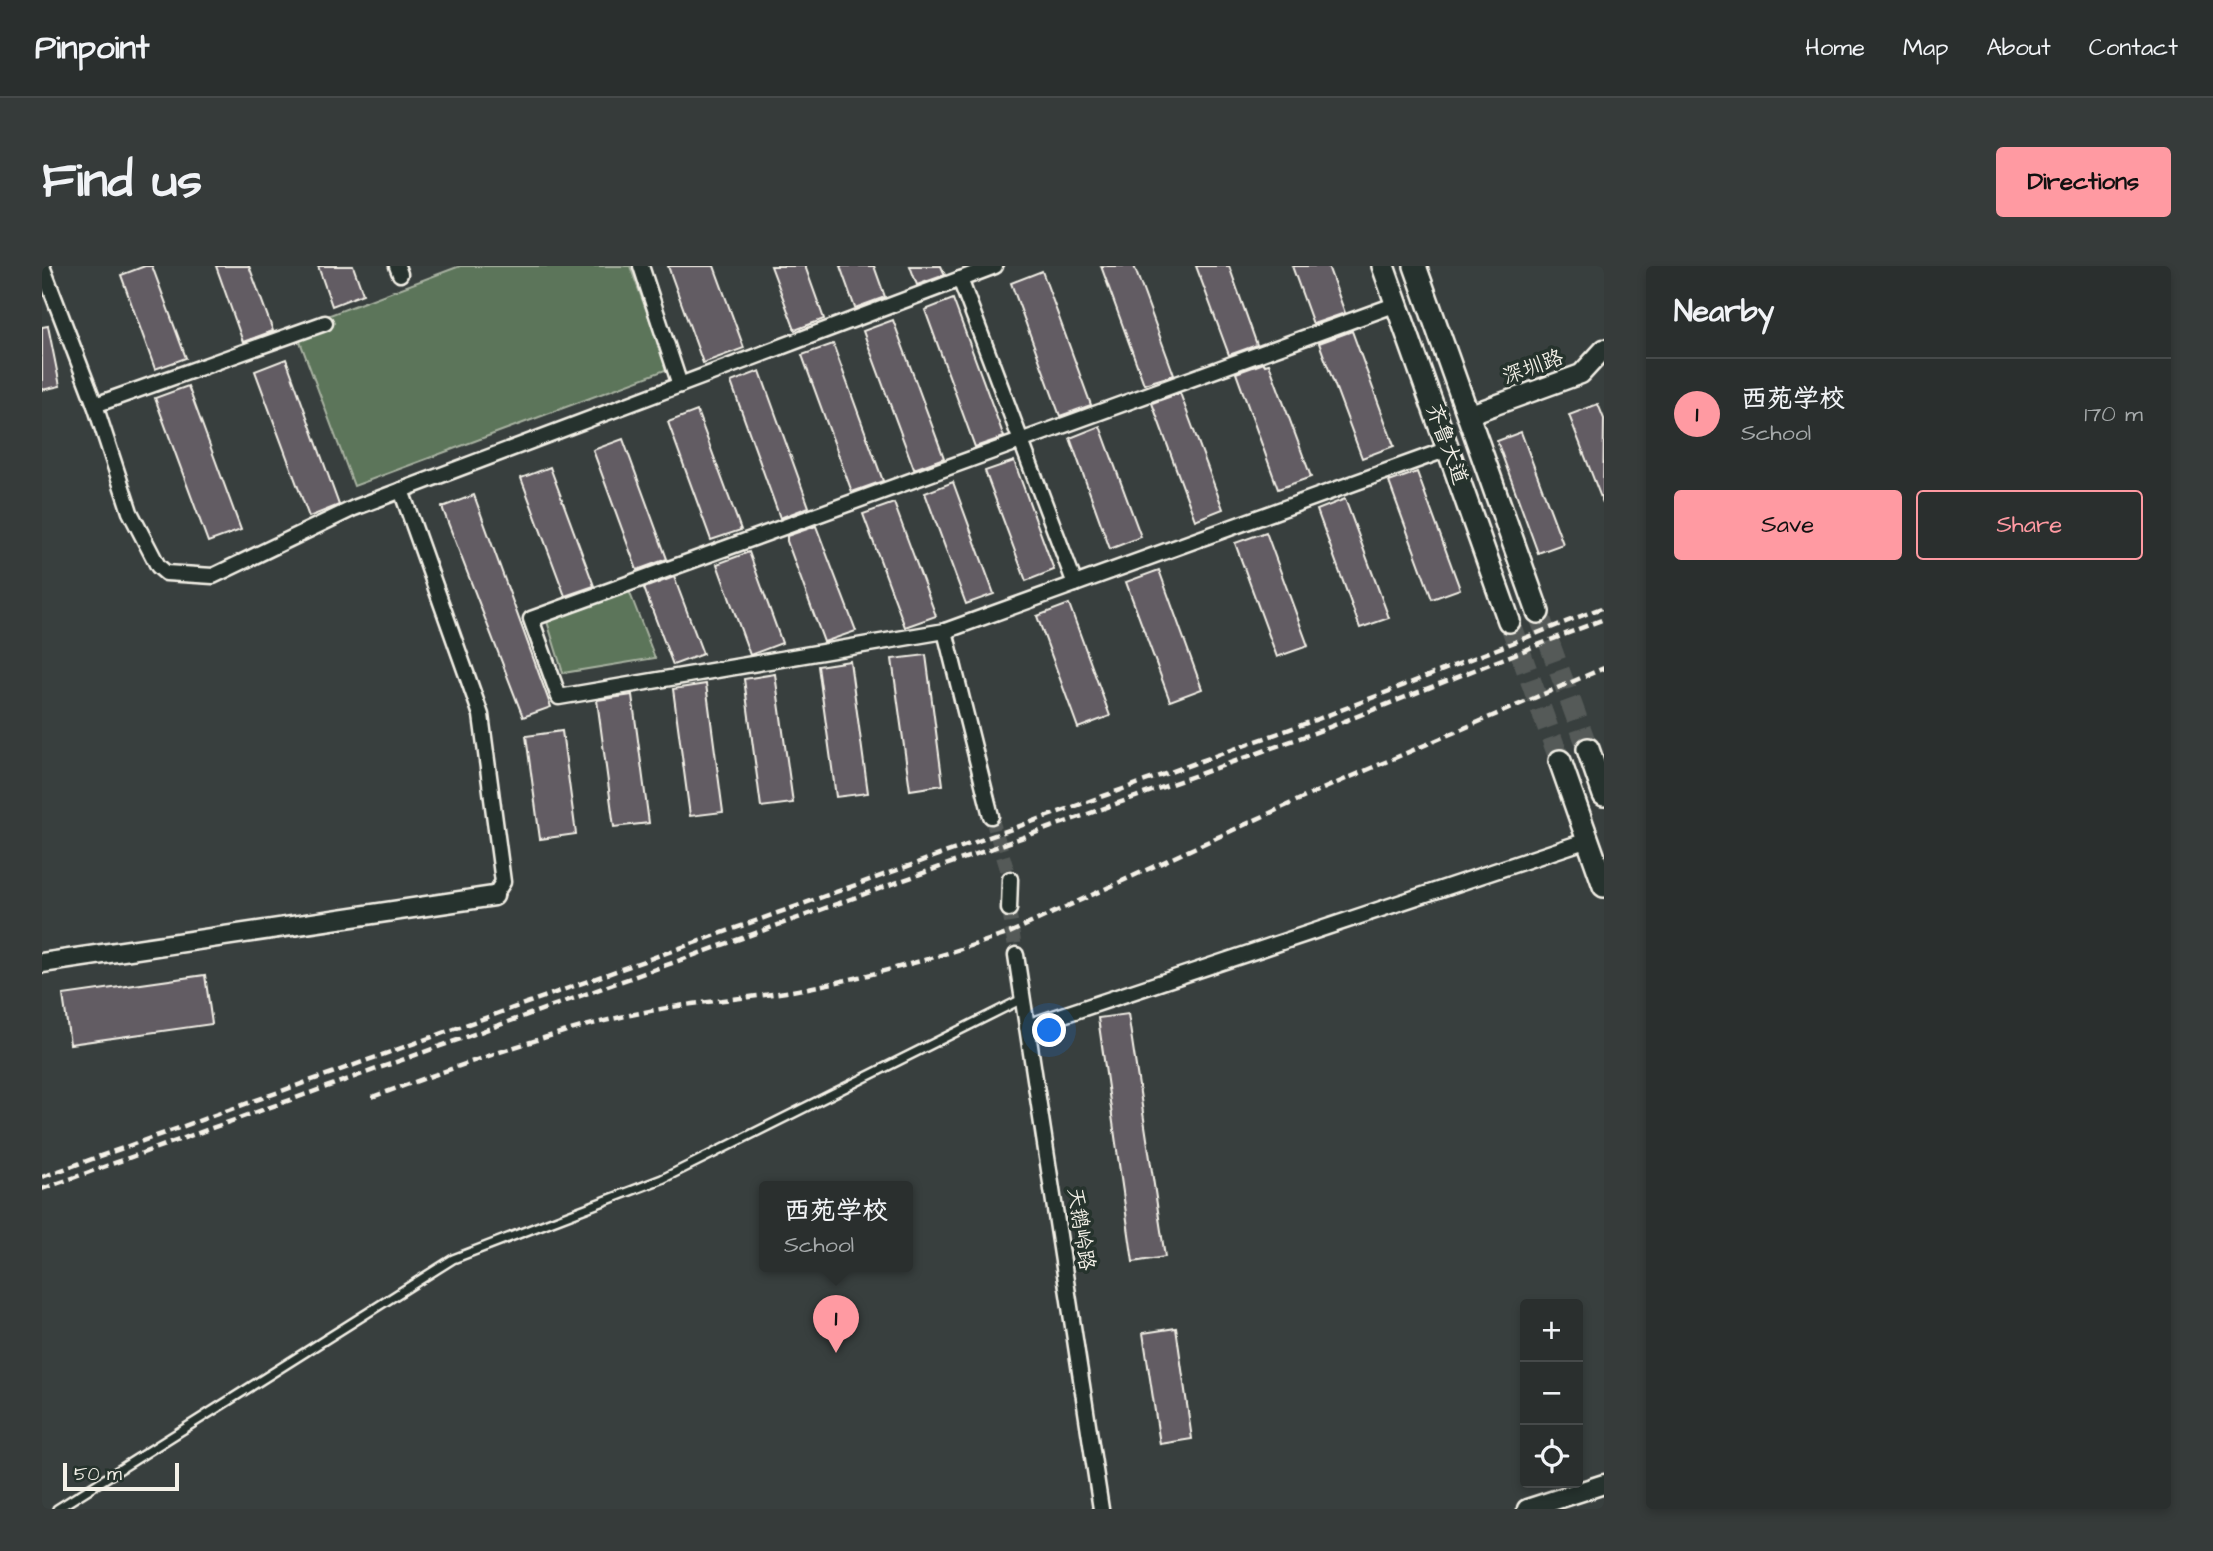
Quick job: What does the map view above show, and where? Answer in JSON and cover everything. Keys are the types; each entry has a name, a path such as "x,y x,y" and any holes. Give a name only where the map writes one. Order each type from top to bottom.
{"main road":[{"name":"齐鲁大道","path":"1384,266 1510,621"},
{"name":"齐鲁大道","path":"1415,266 1538,612"},
{"path":"1588,750 1604,795"},
{"path":"1560,761 1604,886"}],"street":[{"path":"42,266 95,405 130,512 158,566 166,573 213,576 354,508 995,266"},
{"path":"641,266 680,385"},
{"path":"961,279 1075,584"},
{"path":"1397,304 531,618 559,697 945,631 1448,449"},
{"path":"95,405 325,323"},
{"name":"深圳路","path":"1468,415 1581,374 1604,349"},
{"path":"42,963 494,896 503,881 481,715 401,490"},
{"path":"945,631 991,816"},
{"path":"1027,1027 1588,840"},
{"path":"1009,909 1010,879"},
{"name":"天鹅岭路","path":"1016,955 1101,1509"},
{"path":"1527,1509 1604,1484"}],"lane":[{"path":"57,1509 453,1259 662,1179 1023,999"}],"green space":[{"path":"460,266 630,266 668,369 354,486 295,328"},
{"path":"628,588 655,658 563,673 546,618"}],"building":[{"path":"152,266 186,358 155,369 121,275"},
{"path":"216,266 249,266 273,331 243,342"},
{"path":"318,266 353,266 363,294 332,306"},
{"path":"668,266 714,266 744,348 703,363"},
{"path":"771,266 805,266 824,319 795,330"},
{"path":"840,266 874,266 885,297 855,308"},
{"path":"910,266 941,266 945,275 917,285"},
{"path":"1101,266 1134,266 1174,375 1144,384"},
{"path":"1196,266 1229,266 1257,345 1229,355"},
{"path":"1292,266 1328,266 1345,313 1313,324"},
{"path":"1042,271 1091,405 1060,416 1011,283"},
{"path":"953,299 1004,437 975,447 925,310"},
{"path":"893,320 944,458 914,469 863,331"},
{"path":"48,326 60,386 42,390 42,327"},
{"path":"1352,331 1394,446 1362,458 1319,343"},
{"path":"833,344 883,481 852,492 802,355"},
{"path":"286,359 339,505 309,517 255,371"},
{"path":"1264,363 1269,364 1311,477 1278,489 1236,373"},
{"path":"760,371 809,507 780,518 731,382"},
{"path":"188,386 241,530 208,542 155,398"},
{"path":"1180,393 1223,509 1195,520 1152,403"},
{"path":"1598,404 1604,419 1603,503 1569,415"},
{"path":"697,411 741,530 711,540 668,422"},
{"path":"1100,426 1141,537 1110,549 1070,438"},
{"path":"1521,432 1563,544 1538,553 1497,441"},
{"path":"623,439 667,559 637,570 593,450"},
{"path":"1014,461 1054,570 1026,581 985,471"},
{"path":"550,467 594,586 565,596 521,478"},
{"path":"1417,472 1460,589 1432,599 1389,482"},
{"path":"953,482 994,594 966,604 925,493"},
{"path":"474,495 551,707 523,717 442,507"},
{"path":"1345,499 1389,618 1360,628 1317,510"},
{"path":"894,503 936,616 905,627 863,514"},
{"path":"816,526 856,631 824,642 787,541 787,536"},
{"path":"1266,532 1308,646 1277,657 1235,543"},
{"path":"749,552 782,643 750,655 717,564"},
{"path":"1159,570 1202,689 1170,701 1126,582"},
{"path":"674,577 703,654 673,665 644,588"},
{"path":"1069,604 1110,716 1078,728 1037,616"},
{"path":"926,655 943,785 910,790 892,659"},
{"path":"850,661 868,793 836,797 818,666"},
{"path":"775,674 793,803 761,807 744,679"},
{"path":"706,684 723,812 690,816 673,689"},
{"path":"632,695 649,823 614,827 597,700"},
{"path":"562,731 576,834 540,839 526,736"},
{"path":"205,975 212,1024 70,1044 63,995"},
{"path":"1128,1014 1165,1257 1133,1262 1098,1018"},
{"path":"1176,1328 1192,1439 1160,1444 1143,1333"}],"tunnel":[{"path":"1538,612 1588,749"},
{"path":"1509,621 1560,761"},
{"path":"991,816 1010,879"},
{"path":"1009,909 1016,955"}],"railway":[{"path":"42,1177 1318,719 1604,607"},
{"path":"42,1189 1322,730 1604,619"},
{"path":"372,1097 507,1050 610,1020 846,980 1007,934 1318,791 1604,668"}],"place":[{"name":"西苑学校","path":"836,1353"}]}
